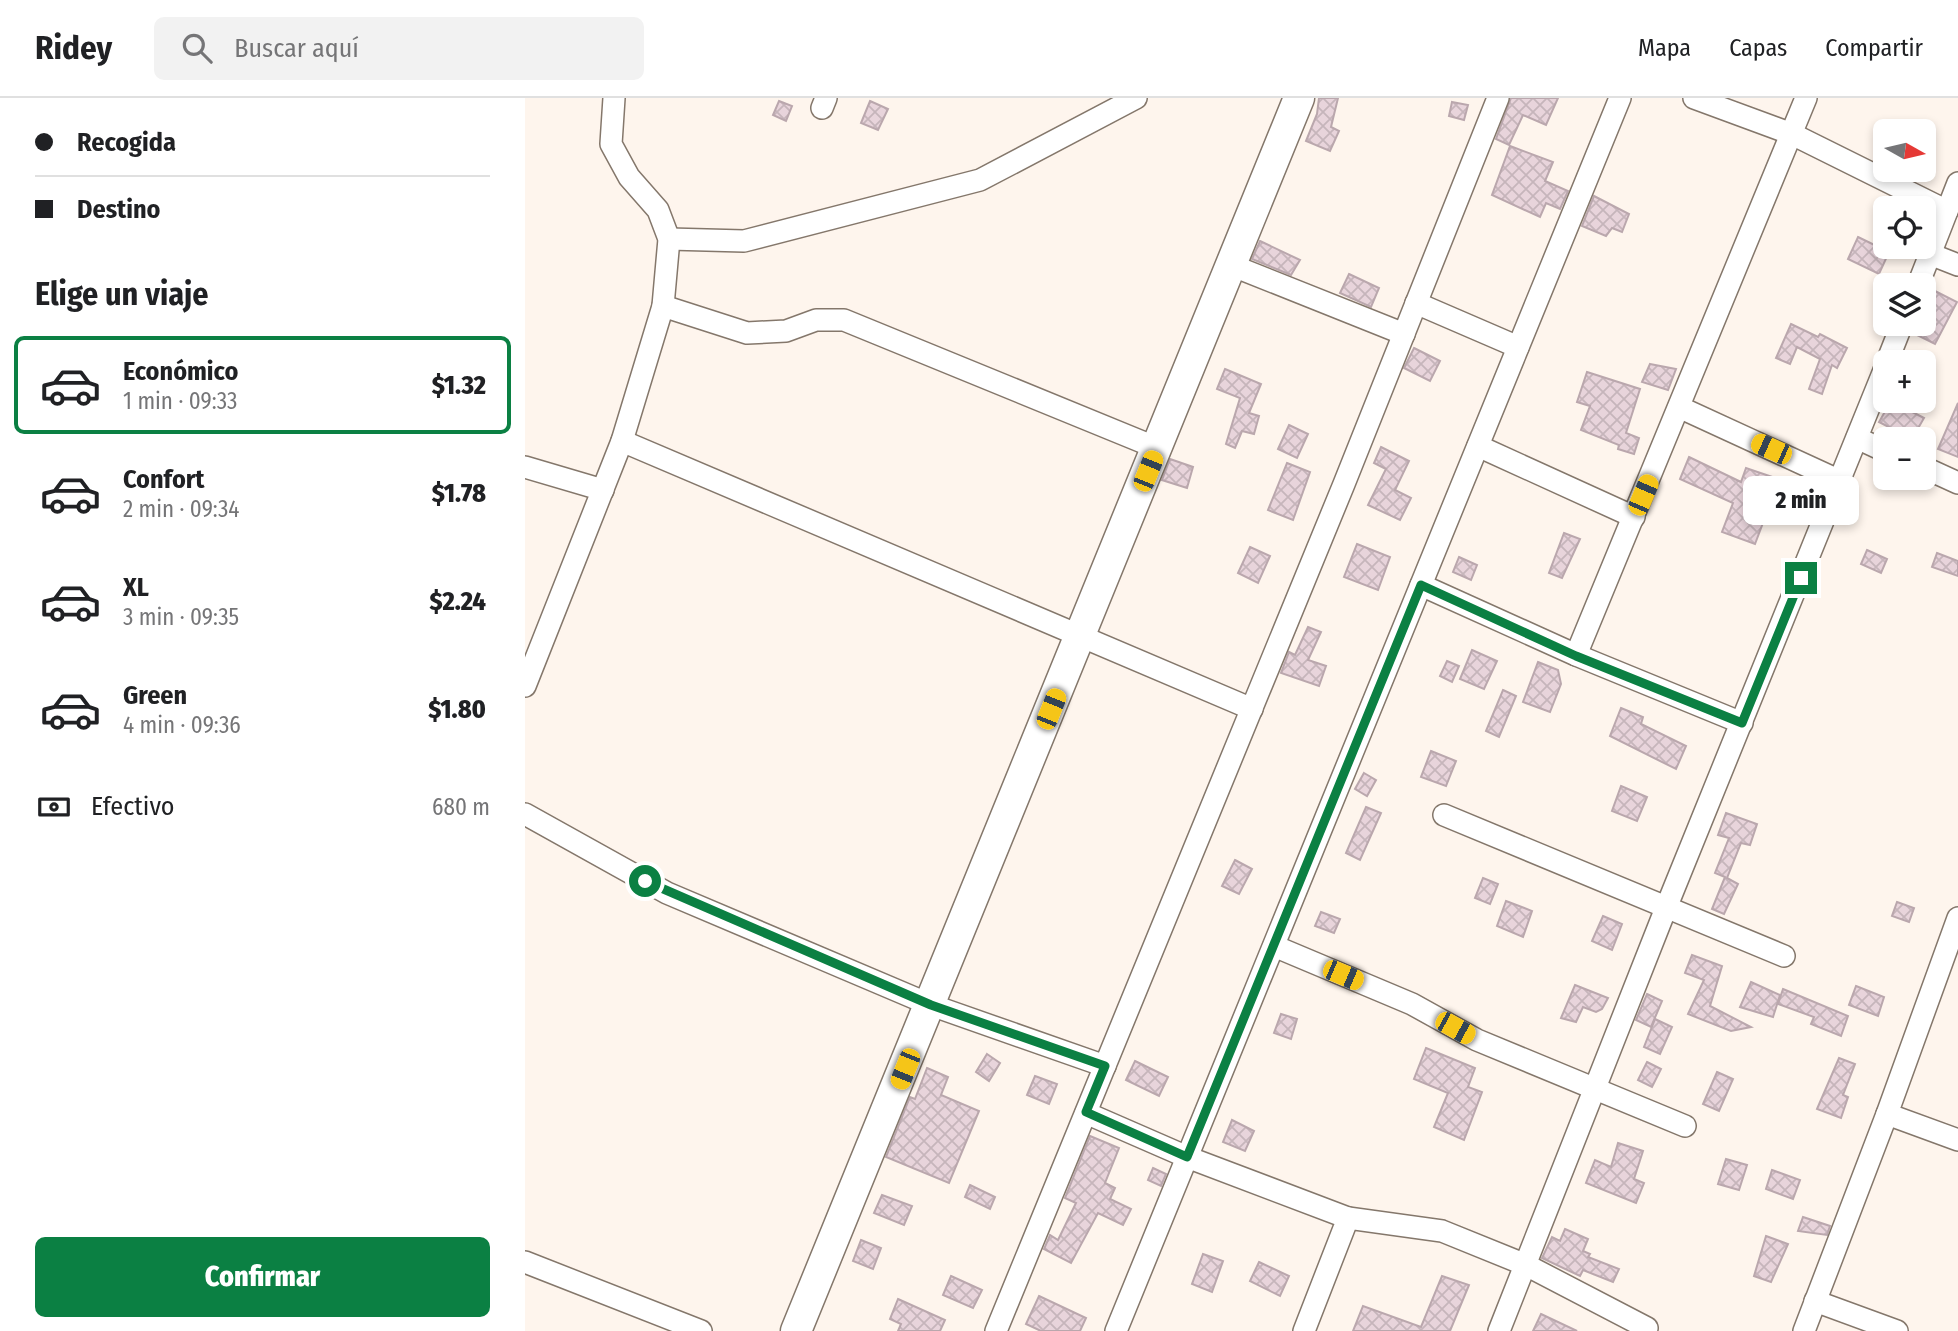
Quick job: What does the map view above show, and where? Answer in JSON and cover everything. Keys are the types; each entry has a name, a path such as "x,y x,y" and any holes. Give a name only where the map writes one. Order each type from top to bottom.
{"street":[{"path":"525,687 622,441 663,306 669,239 658,210 629,177 611,144 614,98"},
{"path":"669,239 744,241 980,180 1136,98"},
{"path":"796,1331 1299,98"},
{"path":"996,1331 1252,709 1498,98"},
{"path":"1116,1331 1620,98"},
{"path":"1694,98 1791,134 1947,211"},
{"path":"1576,656 1806,98"},
{"path":"1936,239 1958,183"},
{"path":"1936,256 1958,265"},
{"path":"1231,265 1404,334"},
{"path":"1416,303 1518,347"},
{"path":"663,306 747,333 786,331 816,320 844,320 1157,447"},
{"path":"1499,1331 1666,908 1873,398"},
{"path":"1679,407 1839,481"},
{"path":"1857,438 1873,445"},
{"path":"622,441 1252,709"},
{"path":"1478,446 1634,517"},
{"path":"525,467 603,490"},
{"path":"1936,473 1958,483"},
{"path":"1421,585 1576,656 1742,723"},
{"path":"525,814 667,893 931,1005 1105,1066"},
{"path":"1444,815 1784,956"},
{"path":"1804,1331 1958,918"},
{"path":"1274,946 1412,1004 1477,1040 1685,1126"},
{"path":"1086,1112 1187,1157 1348,1218 1442,1231 1526,1265 1647,1328"},
{"path":"1887,1114 1958,1140"},
{"path":"1304,1331 1348,1218"},
{"path":"525,1262 701,1331"},
{"path":"1815,1301 1897,1331"}],"building":[{"path":"1319,98 1338,98 1331,127 1339,131 1330,151 1306,141 1317,114"},
{"path":"1511,98 1558,98 1546,125 1523,115 1509,145 1496,139"},
{"path":"779,101 792,106 786,121 773,115"},
{"path":"870,101 888,109 878,130 861,123"},
{"path":"1452,102 1468,105 1464,120 1449,116"},
{"path":"1510,146 1553,162 1545,181 1568,191 1560,209 1546,203 1540,217 1492,195"},
{"path":"1594,196 1629,214 1622,232 1612,228 1606,236 1582,226"},
{"path":"1858,237 1873,244 1873,259 1886,259 1879,273 1877,273 1848,259"},
{"path":"1260,241 1300,260 1291,275 1252,259"},
{"path":"1349,274 1379,288 1371,307 1340,293"},
{"path":"1936,292 1957,302 1935,344 1919,336 1936,336"},
{"path":"1791,324 1818,337 1820,334 1847,348 1837,368 1832,365 1822,394 1809,389 1820,359 1797,347 1790,364 1776,358"},
{"path":"1414,348 1440,361 1430,381 1404,368"},
{"path":"1650,364 1676,369 1668,390 1642,382"},
{"path":"1225,369 1261,384 1249,413 1259,416 1254,434 1242,431 1235,448 1226,444 1240,398 1217,389"},
{"path":"1587,372 1640,389 1626,433 1639,438 1634,454 1581,430 1590,406 1577,402"},
{"path":"1958,403 1958,457 1938,449"},
{"path":"1884,413 1914,413 1924,418 1919,427 1889,427 1879,422"},
{"path":"1289,425 1308,434 1297,458 1278,449"},
{"path":"1381,447 1409,461 1395,490 1411,498 1400,520 1368,505 1386,469 1374,463"},
{"path":"1689,457 1741,482 1746,468 1784,481 1777,501 1772,499 1755,544 1722,532 1733,503 1680,479"},
{"path":"1170,459 1193,467 1187,488 1162,480"},
{"path":"1287,463 1310,472 1293,520 1268,510"},
{"path":"1564,533 1580,539 1562,578 1549,573"},
{"path":"1357,544 1390,557 1378,590 1344,577"},
{"path":"1250,547 1270,556 1258,583 1238,573"},
{"path":"1867,550 1887,559 1881,573 1861,564"},
{"path":"1937,553 1958,561 1958,576 1932,567"},
{"path":"1459,557 1477,565 1471,580 1453,572"},
{"path":"1308,627 1321,632 1308,660 1326,666 1319,686 1281,673 1289,652 1295,655"},
{"path":"1472,650 1497,661 1484,689 1460,679"},
{"path":"1447,661 1459,666 1452,682 1440,676"},
{"path":"1538,662 1558,670 1561,684 1550,712 1523,702"},
{"path":"1503,690 1516,696 1499,737 1486,731"},
{"path":"1621,708 1643,717 1641,724 1686,746 1676,769 1610,736"},
{"path":"1431,751 1456,761 1446,786 1421,777"},
{"path":"1364,773 1376,780 1367,796 1355,789"},
{"path":"1621,786 1647,797 1637,821 1612,811"},
{"path":"1366,807 1381,813 1360,860 1346,853"},
{"path":"1726,813 1757,824 1750,845 1741,843 1727,878 1738,884 1724,914 1712,909 1725,877 1715,873 1729,838 1718,835"},
{"path":"1235,860 1252,869 1239,894 1222,886"},
{"path":"1483,878 1498,884 1490,904 1475,898"},
{"path":"1506,901 1532,911 1523,937 1497,926"},
{"path":"1897,902 1914,908 1909,922 1892,916"},
{"path":"1321,912 1340,919 1334,933 1315,926"},
{"path":"1603,916 1622,924 1612,950 1592,941"},
{"path":"1692,955 1722,966 1710,1006 1751,1027 1731,1031 1688,1014 1704,980 1685,973"},
{"path":"1751,982 1780,995 1773,1017 1740,1007"},
{"path":"1575,985 1608,998 1602,1009 1596,1012 1583,1007 1576,1022 1561,1018"},
{"path":"1856,986 1884,997 1878,1016 1849,1005"},
{"path":"1783,989 1848,1016 1841,1036 1811,1024 1814,1017 1778,1004"},
{"path":"1647,994 1662,1001 1651,1027 1636,1020"},
{"path":"1281,1014 1297,1019 1291,1039 1274,1033"},
{"path":"1655,1019 1672,1027 1660,1054 1644,1047"},
{"path":"1426,1048 1475,1068 1468,1087 1482,1092 1464,1140 1434,1127 1448,1093 1414,1079"},
{"path":"987,1054 1000,1063 989,1081 976,1072"},
{"path":"1839,1058 1855,1064 1843,1095 1848,1097 1841,1118 1817,1109"},
{"path":"1135,1061 1168,1077 1159,1096 1126,1080"},
{"path":"1647,1062 1661,1069 1652,1087 1638,1080"},
{"path":"927,1068 948,1077 941,1095 979,1111 949,1183 886,1157 910,1097 915,1099"},
{"path":"1717,1072 1733,1079 1719,1111 1703,1104"},
{"path":"1035,1076 1057,1084 1049,1104 1027,1095"},
{"path":"1232,1120 1254,1131 1245,1151 1223,1142"},
{"path":"1090,1136 1119,1148 1105,1183 1115,1188 1110,1199 1131,1209 1123,1225 1098,1213 1071,1263 1044,1249 1050,1235 1058,1240 1076,1203 1065,1198"},
{"path":"1618,1143 1643,1151 1634,1179 1644,1183 1636,1203 1586,1183 1595,1160 1611,1167"},
{"path":"1726,1159 1747,1165 1739,1190 1718,1184"},
{"path":"1153,1168 1166,1174 1161,1186 1148,1180"},
{"path":"1772,1170 1800,1180 1793,1199 1766,1189"},
{"path":"970,1185 995,1197 990,1209 965,1197"},
{"path":"882,1195 912,1206 904,1225 874,1213"},
{"path":"1803,1217 1830,1226 1827,1235 1798,1231"},
{"path":"1565,1229 1588,1239 1583,1251 1590,1254 1588,1257 1619,1269 1613,1282 1583,1270 1580,1276 1542,1258 1552,1237 1560,1241"},
{"path":"1766,1236 1788,1244 1771,1282 1754,1276"},
{"path":"861,1240 881,1248 873,1269 853,1261"},
{"path":"1203,1254 1223,1261 1212,1292 1192,1284"},
{"path":"1259,1262 1289,1276 1280,1296 1250,1281"},
{"path":"951,1276 982,1290 973,1308 943,1295"},
{"path":"1442,1276 1469,1285 1450,1331 1353,1331 1363,1306 1421,1327"},
{"path":"1039,1296 1086,1318 1080,1331 1041,1331 1026,1324"},
{"path":"898,1299 945,1320 940,1331 898,1331 901,1324 890,1319"},
{"path":"1541,1314 1577,1331 1533,1331"}],"route":[{"path":"645,881 667,893 931,1005 1105,1066 1086,1112 1187,1157 1421,585 1576,656 1742,723 1801,578"}]}
